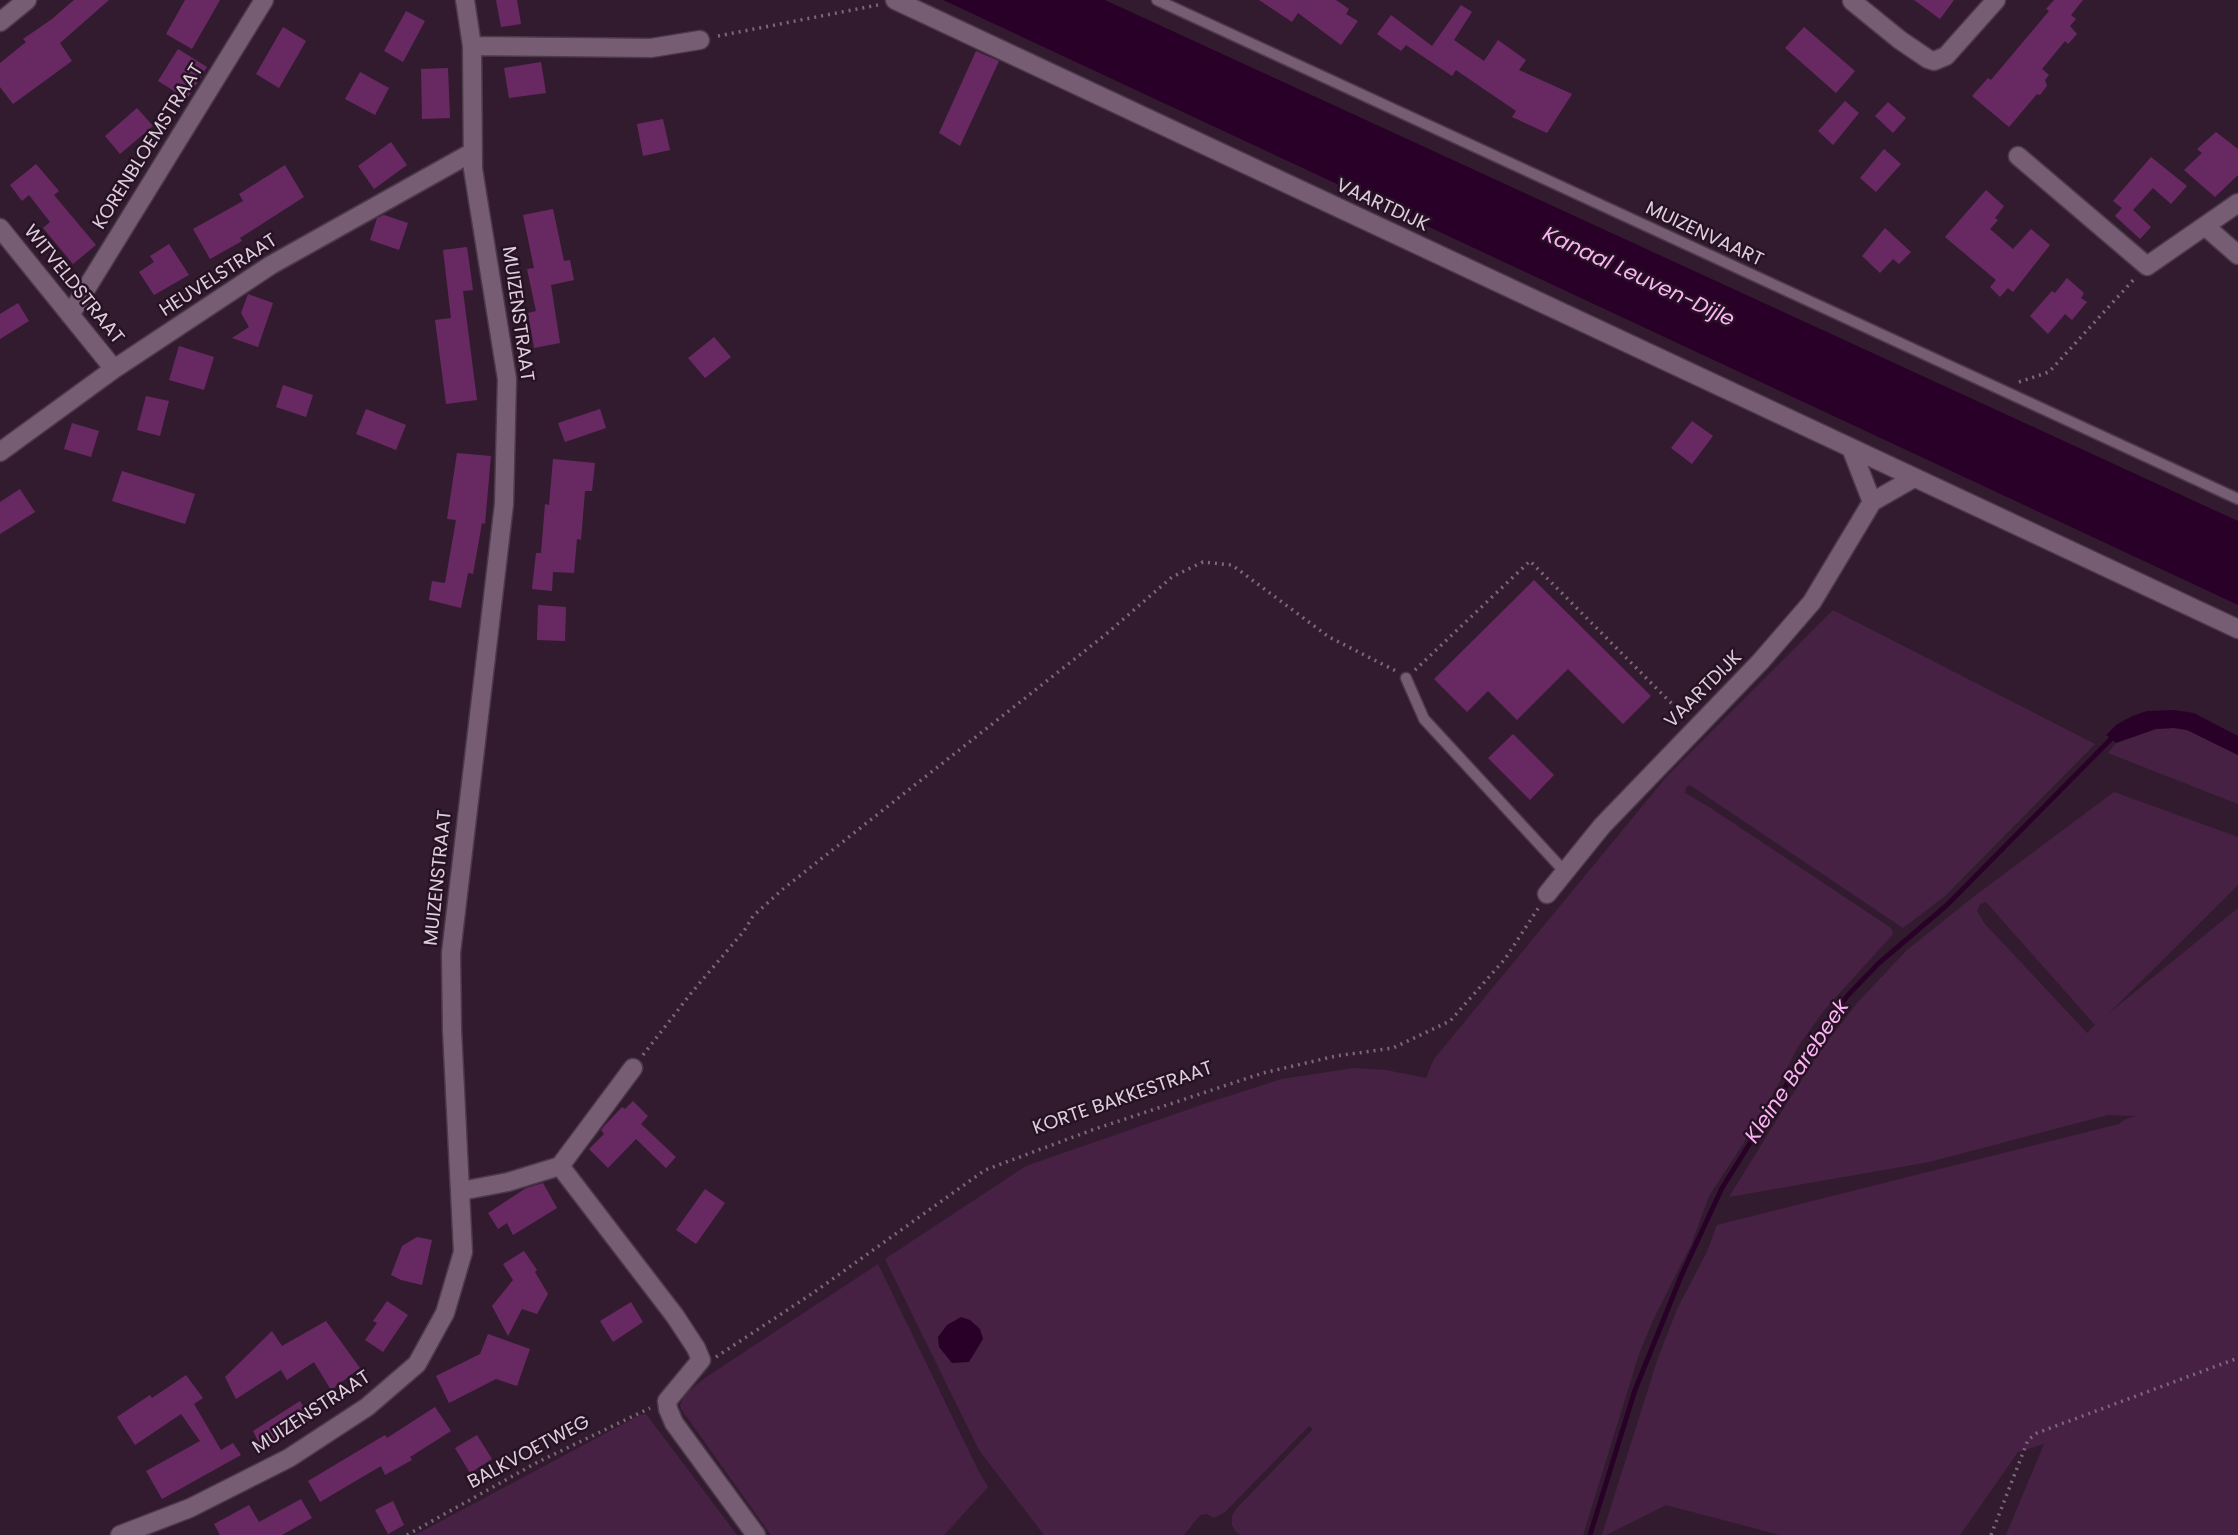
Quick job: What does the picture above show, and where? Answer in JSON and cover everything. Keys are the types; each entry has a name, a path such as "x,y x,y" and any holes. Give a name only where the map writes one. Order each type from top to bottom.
{"street":[{"path":"0,22 27,0"},
{"name":"KORENBLOEMSTRAAT","path":"70,316 264,0"},
{"name":"MUIZENSTRAAT","path":"120,1535 190,1508 289,1458 367,1407 416,1364 445,1313 463,1252 451,953 502,517 506,446 506,379 471,153 472,47 465,0"},
{"path":"1852,1 1900,40 1934,61 1946,56 1996,0"},
{"name":"VAARTDIJK","path":"896,1 2238,629"},
{"path":"472,47 651,48 700,40"},
{"name":"HEUVELSTRAAT","path":"0,452 114,369 271,265 471,153"},
{"path":"2018,156 2147,266 2238,203"},
{"path":"2206,227 2238,255"},
{"name":"WITVELDSTRAAT","path":"0,228 114,369"},
{"path":"1851,448 1872,502"},
{"name":"VAARTDIJK","path":"1547,894 1602,827 1761,661 1812,601 1872,502 1914,478"},
{"path":"461,1191 508,1182 560,1166 633,1068"},
{"path":"560,1166 675,1316 696,1348 701,1360 667,1401 670,1415 756,1535"}],"lane":[{"name":"MUIZENVAART","path":"1157,0 2238,499"},
{"path":"1406,678 1424,719 1565,872"}],"path":[{"path":"700,40 896,1"},
{"path":"1998,388 2049,372 2147,266"},
{"path":"633,1068 754,916 783,889 1105,635 1172,577 1203,562 1232,565 1329,637 1406,678 1530,561 1696,727"},
{"name":"KORTE BAKKESTRAAT","path":"701,1360 722,1354 985,1170 1091,1130 1263,1073 1336,1056 1393,1048 1450,1021 1505,959 1547,894"},
{"path":"1992,1535 2028,1440 2037,1433 2238,1358"},
{"name":"BALKVOETWEG","path":"407,1535 536,1463 667,1401"}],"shaded area":[{"path":"1833,610 2095,744 1945,896 1903,928 1690,785 1686,787 1685,793 1891,928 1893,934 1826,1008 1799,1045 1743,1144 1709,1196 1691,1245 1639,1354 1583,1535 1241,1535 1236,1532 1232,1525 1232,1516 1236,1509 1313,1429 1309,1426 1225,1512 1214,1518 1207,1514 1200,1515 1184,1535 1044,1535 979,1450 885,1259 1026,1166 1207,1103 1282,1079 1354,1068 1386,1070 1426,1078 1434,1059 1668,775"},
{"path":"2156,729 2187,730 2238,755 2238,804 2108,753 2116,743"},
{"path":"2114,792 2238,837 2238,885 2108,1014 2238,908 2238,1535 2006,1535 2044,1444 2018,1452 1960,1535 1780,1535 1666,1505 1602,1535 1658,1358 1678,1307 1707,1252 1717,1225 2119,1124 2136,1116 2108,1115 1929,1162 1729,1197 1817,1055 1858,1002 1907,950","holes":["1986,902 2095,1025 2087,1033 1984,923 1977,911 1980,904"]},
{"path":"878,1264 988,1487 944,1535 771,1535 680,1405 685,1394 705,1378"},
{"path":"646,1414 737,1535 415,1535 640,1415"}],"water":[{"name":"Kanaal Leuven-Dijle","path":"943,0 1105,0 2238,521 2238,605"},
{"path":"2175,710 2194,713 2238,736 2238,755 2187,730 2174,728 2156,729 2116,743 2106,735 2116,725 2132,716 2147,711"},
{"path":"961,1317 970,1320 980,1329 983,1339 969,1362 952,1363 939,1347 938,1337 947,1325"}],"building":[{"path":"74,0 109,0 60,43 72,61 13,104 0,87 0,63 26,42 23,39"},
{"path":"185,0 220,0 192,49 166,34"},
{"path":"496,0 517,0 521,24 501,27"},
{"path":"1259,0 1336,0 1349,9 1346,14 1358,21 1341,45 1298,13 1292,22"},
{"path":"1914,0 1954,0 1940,19"},
{"path":"2054,0 2083,0 2071,15 2076,19 2070,26 2077,34 2068,44 2065,41 2042,69 2049,75 2045,80 2047,86 2009,127 1972,96 1988,78 1991,80 2049,11 2046,9"},
{"path":"1461,5 1472,12 1454,40 1484,61 1498,40 1526,60 1519,70 1572,94 1547,133 1512,117 1516,111 1456,70 1452,76 1406,45 1401,51 1377,34 1391,15 1432,46"},
{"path":"406,11 425,21 403,62 384,51"},
{"path":"283,27 306,41 279,88 256,74"},
{"path":"1804,27 1855,71 1836,93 1785,48"},
{"path":"178,49 207,67 187,99 158,81"},
{"path":"976,51 999,61 960,146 939,133"},
{"path":"541,62 546,93 509,98 504,68"},
{"path":"448,68 450,118 422,119 421,69"},
{"path":"360,72 389,88 375,115 345,99"},
{"path":"1845,101 1859,113 1833,145 1818,131"},
{"path":"1888,102 1906,118 1893,133 1875,116"},
{"path":"137,108 153,126 120,154 105,136"},
{"path":"663,119 670,150 643,156 637,124"},
{"path":"2216,132 2238,149 2238,175 2215,197 2184,170 2202,153 2197,149"},
{"path":"391,142 407,165 374,189 358,166"},
{"path":"1884,149 1901,164 1876,192 1860,178"},
{"path":"2151,157 2187,186 2171,204 2153,188 2133,210 2151,227 2140,239 2115,216 2122,208 2113,201"},
{"path":"36,164 59,191 54,195 96,245 73,264 43,228 50,222 29,195 22,201 10,185"},
{"path":"285,165 304,197 240,238 242,241 210,259 193,229 243,201 239,194"},
{"path":"1986,190 2004,206 1995,218 1998,220 1990,229 2013,249 2031,229 2050,245 2013,292 2008,288 2000,297 1990,287 1996,280 1945,237"},
{"path":"553,209 564,261 570,260 574,280 551,285 560,343 534,348 528,313 536,311 527,269 534,268 523,215"},
{"path":"384,215 408,223 399,250 370,240 377,218"},
{"path":"1885,228 1911,252 1899,264 1893,259 1880,273 1862,256"},
{"path":"169,244 189,275 154,295 139,272 154,262 150,256"},
{"path":"467,247 473,290 463,291 477,400 446,404 435,320 451,318 443,250"},
{"path":"2067,278 2084,293 2081,298 2087,302 2072,320 2065,314 2048,334 2030,316"},
{"path":"248,294 273,303 258,347 232,338 249,327 241,313"},
{"path":"18,303 29,321 0,339 0,314"},
{"path":"714,337 731,357 705,378 688,358"},
{"path":"179,346 214,357 204,390 169,380"},
{"path":"283,385 313,395 306,417 276,407"},
{"path":"146,396 169,401 160,436 137,430"},
{"path":"366,409 406,425 396,450 356,434"},
{"path":"600,409 606,428 565,442 558,423"},
{"path":"1692,421 1713,436 1692,464 1671,448"},
{"path":"72,423 99,431 91,457 64,449"},
{"path":"457,453 491,456 485,524 482,523 473,574 468,573 461,608 429,600 432,581 445,583 456,520 447,519"},
{"path":"553,459 595,463 592,491 585,491 581,540 577,539 574,573 553,572 552,591 532,589 536,553 541,553 545,504 549,505"},
{"path":"122,471 195,494 185,524 112,501"},
{"path":"20,489 35,512 0,534 0,502"},
{"path":"1534,580 1651,696 1623,724 1568,669 1517,720 1488,691 1467,712 1434,679"},
{"path":"538,605 566,607 565,641 537,640"},
{"path":"1513,734 1554,775 1530,800 1488,758"},
{"path":"633,1101 648,1116 641,1124 676,1157 666,1168 636,1139 608,1168 589,1149 604,1134 601,1130 606,1124 622,1107 625,1109"},
{"path":"543,1183 557,1208 513,1235 507,1223 498,1229 488,1213 526,1188"},
{"path":"705,1189 725,1203 696,1244 676,1230"},
{"path":"417,1237 432,1240 422,1285 391,1275 402,1246"},
{"path":"524,1251 548,1294 537,1314 522,1309 508,1336 492,1306 513,1280 503,1264"},
{"path":"387,1301 408,1315 383,1352 365,1340 377,1323 373,1321"},
{"path":"631,1302 643,1322 613,1342 600,1321"},
{"path":"326,1321 360,1368 331,1390 314,1362 287,1380 281,1370 236,1399 225,1377 272,1331 282,1346"},
{"path":"488,1334 530,1349 517,1386 496,1379 449,1403 436,1376 480,1354"},
{"path":"186,1375 203,1398 194,1404 221,1450 233,1443 241,1455 162,1499 146,1471 200,1441 181,1414 135,1445 117,1417"},
{"path":"300,1401 311,1419 262,1449 253,1431"},
{"path":"435,1407 451,1431 410,1457 412,1460 385,1475 381,1466 320,1502 308,1481 385,1435 387,1438"},
{"path":"477,1435 492,1459 470,1473 455,1448"},
{"path":"301,1499 312,1518 282,1535 220,1535 214,1524 249,1505 259,1522"},
{"path":"393,1501 404,1525 388,1534 375,1510"}],"waterway":[{"name":"Kleine Barebeek","path":"1590,1535 1635,1390 1682,1274 1722,1188 1817,1036 1848,995 1879,963 1947,905 2111,739 2117,736"}]}
